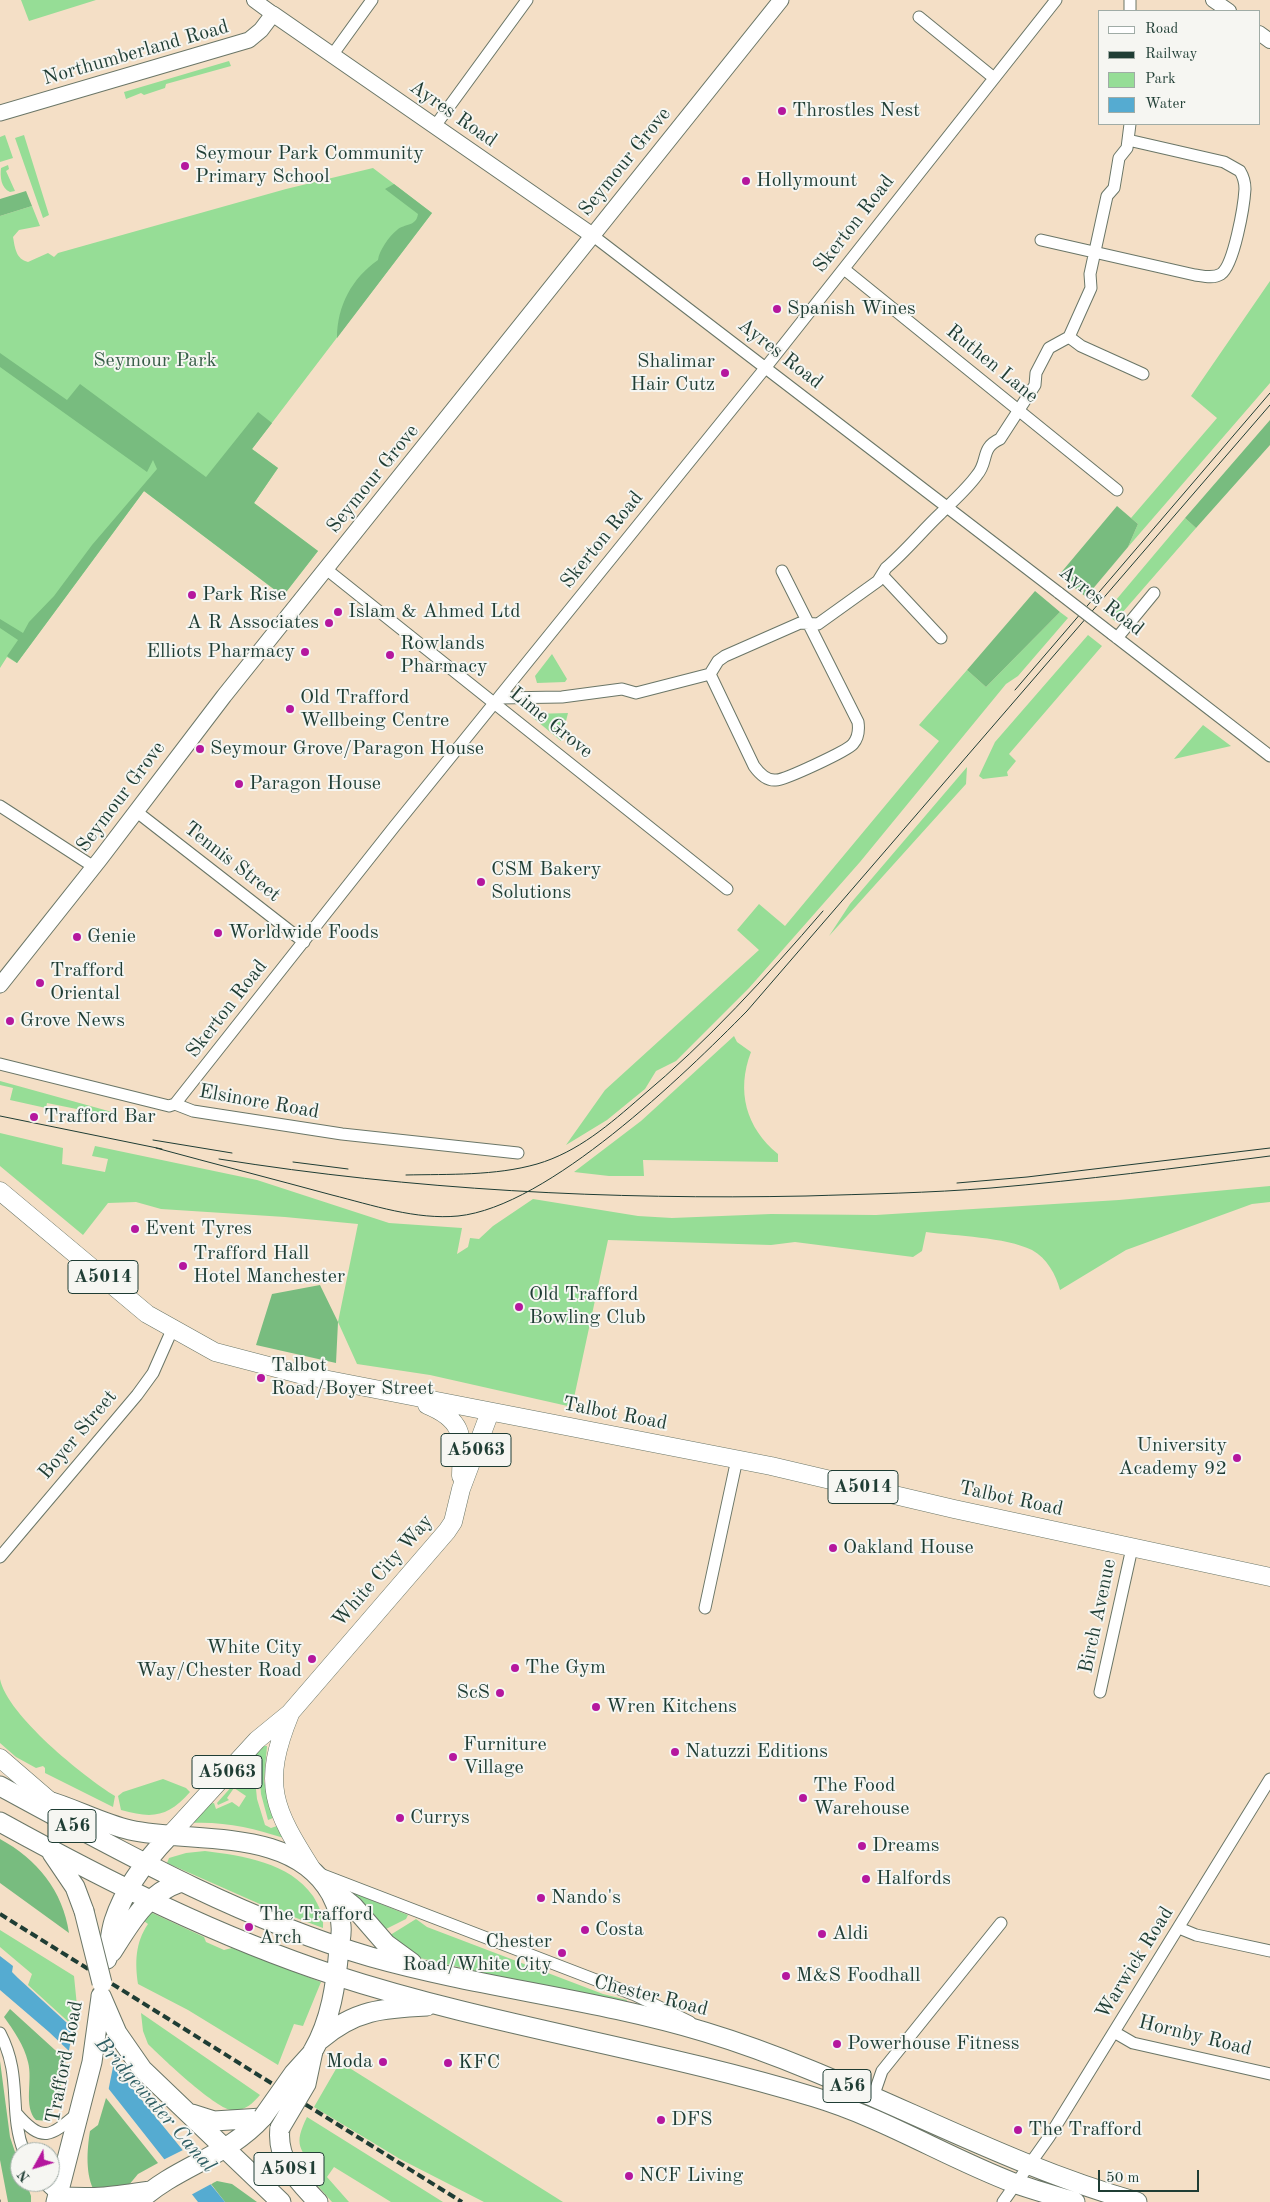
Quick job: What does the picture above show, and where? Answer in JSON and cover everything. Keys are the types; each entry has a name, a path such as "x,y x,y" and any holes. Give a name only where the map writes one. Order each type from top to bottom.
{"highway":[{"path":"3,1788 51,1802 130,1830 169,1836"},
{"name":"A56","path":"3,1788 145,1865"},
{"name":"A56","path":"0,1822 149,1900 257,1947 337,1976 443,2006 689,2064 814,2097 873,2118 1015,2183 1075,2202"},
{"path":"103,2002 107,1959 120,1925 129,1890 145,1865 169,1836"},
{"name":"A56","path":"169,1836 248,1842 277,1851 319,1877 353,1906 393,1950 427,1972"},
{"path":"48,1848 75,1887 84,1911 103,2002"},
{"name":"Chester Road","path":"145,1865 253,1914 339,1946 427,1972 547,1995 706,2032 873,2097 1029,2165 1106,2193 1137,2202"},
{"path":"59,2200 146,2198 174,2175 202,2162 244,2137 263,2118 294,2073 317,2045 335,1991 342,1926 340,1915 319,1877"},
{"path":"120,1925 158,1892 181,1882"},
{"name":"Trafford Road","path":"59,2200 96,2044 103,2002"},
{"name":"A5081","path":"103,2002 127,2048 142,2069 186,2112 227,2148 281,2202"},
{"name":"A56","path":"317,2045 345,2021 365,2013 393,2008 443,2006"},
{"name":"A5081","path":"317,2045 306,2084 280,2128 280,2148 284,2162 318,2202"},
{"name":"A5081","path":"186,2112 214,2121 263,2118"}],"main road":[{"name":"Seymour Grove","path":"2,978 94,867 183,748 780,0"},
{"name":"Ayres Road","path":"273,14 592,235"},
{"name":"Northumberland Road","path":"0,113 246,41 261,30 273,14"},
{"name":"Talbot Road","path":"0,1191 147,1314 172,1330 215,1352 259,1364 396,1394 737,1459 1132,1548 1270,1577"},
{"path":"396,1394 440,1411 456,1422 462,1440 461,1489"},
{"name":"White City Way","path":"169,1836 257,1740 290,1713 448,1531 455,1515 461,1489 490,1412"},
{"name":"White City Way","path":"290,1713 275,1757 274,1787 280,1810 297,1845 319,1877"},
{"path":"0,1758 51,1802"},
{"path":"0,1817 29,1838"}],"street":[{"name":"Ayres Road","path":"254,0 273,14"},
{"path":"333,54 372,0"},
{"path":"435,126 527,0"},
{"name":"Skerton Road","path":"175,1104 497,700 766,367 1056,0"},
{"path":"1213,0 1228,10"},
{"path":"919,17 994,78"},
{"path":"497,700 562,697 622,688 636,693 710,674 718,661 725,656 800,623 818,624 883,576 886,568 976,477 984,466 985,452 992,443 1000,439 1035,385 1036,372 1049,348 1070,337 1091,288 1090,274 1107,196 1114,188 1119,158 1127,148 1130,125"},
{"path":"1041,240 1212,277 1224,271 1232,255 1245,189 1240,171 1224,162 1128,140"},
{"name":"Ayres Road","path":"592,235 1270,756"},
{"name":"Ruthen Lane","path":"844,269 1117,490"},
{"path":"1070,337 1075,343 1143,374"},
{"name":"Lime Grove","path":"326,569 497,700 727,889"},
{"path":"710,674 754,766 761,775 771,780 780,780 837,754 849,748 856,739 858,722 782,571"},
{"path":"883,576 941,638"},
{"path":"1114,636 1154,593"},
{"path":"0,806 94,867"},
{"name":"Tennis Street","path":"137,812 304,942"},
{"name":"Elsinore Road","path":"0,1064 168,1106 175,1104 193,1111 268,1124 518,1153"},
{"name":"Boyer Street","path":"0,1557 137,1395 156,1366 172,1330"},
{"path":"704,1608 737,1459"},
{"name":"Birch Avenue","path":"1100,1692 1132,1548"},
{"name":"Warwick Road","path":"1003,2202 1049,2137 1270,1779"},
{"path":"319,1877 635,1995 673,2012 706,2032"},
{"path":"873,2097 882,2071 1001,1923"},
{"path":"1179,1928 1196,1935 1270,1952"},
{"name":"Hornby Road","path":"1114,2032 1133,2043 1270,2074"},
{"path":"0,2033 14,2073 17,2114 16,2128 21,2142"},
{"path":"17,2114 28,2128 38,2134 45,2134 55,2130 79,2112"}],"green space":[{"path":"21,0 96,0 29,21"},
{"path":"229,61 231,66 166,84 165,88 144,95 141,93 126,99 124,92"},
{"path":"5,135 13,158 0,162 0,137"},
{"path":"24,135 49,215 43,218 15,138"},
{"path":"8,165 9,169 6,171 15,191 10,192 3,185 1,175 1,168"},
{"name":"Seymour Park","path":"373,168 432,213 252,449 278,468 254,503 318,551 283,596 144,491 17,663 7,657 0,668 0,216 32,206 40,226 19,230 13,237 15,249 19,256 28,262 48,253 54,257 58,253 286,189"},
{"path":"394,184 432,213 337,338 343,304 354,284 378,260 382,248 394,233 400,228 413,223 417,218 418,214 385,189"},
{"path":"26,191 32,206 0,216 0,199"},
{"path":"1270,281 1270,383 1128,547 1138,524 1131,518 1217,418 1191,396"},
{"path":"0,353 67,400 80,384 206,477 258,412 272,423 252,449 278,468 254,503 318,551 283,596 144,491 17,663 7,656 18,640 0,628 0,619 23,633 29,622 54,596 92,545 157,469 153,460 147,472 0,367"},
{"path":"1270,420 1270,445 1196,528 1185,518"},
{"path":"1117,506 1138,524 1128,547 1086,597 1059,575"},
{"path":"1185,518 1196,528 1115,621 1105,613"},
{"path":"1035,591 1060,612 986,687 967,670"},
{"path":"1060,612 1068,618 1018,676 1006,684 860,862 749,988 676,1061 656,1071 645,1089 607,1120 566,1145 605,1090 759,950 737,930 759,904 785,926 939,741 919,725 967,670 986,687"},
{"path":"1088,635 1102,646 1009,754 1016,761 1007,772 1008,776 983,779 979,776 995,742"},
{"path":"552,654 567,679 565,682 537,683 535,676"},
{"path":"568,713 561,741 532,717 533,714"},
{"path":"1203,725 1231,746 1174,759"},
{"path":"967,767 966,784 829,936 850,904"},
{"path":"734,1036 737,1042 751,1052 744,1081 747,1108 751,1121 767,1144 778,1154 778,1162 643,1160 644,1176 609,1176 574,1172 641,1121"},
{"path":"0,1081 112,1112 111,1116 47,1103 46,1108 10,1100 13,1088 0,1085"},
{"path":"0,1133 63,1148 62,1164 105,1172 108,1159 92,1156 95,1146 257,1180 389,1223 462,1228 457,1254 468,1247 470,1238 479,1239 493,1226 533,1199 638,1216 672,1218 771,1214 876,1215 1119,1200 1270,1186 1270,1202 1252,1204 1126,1250 1060,1290 1050,1267 1032,1250 1008,1242 926,1232 922,1251 913,1257 795,1242 771,1245 608,1240 572,1407 430,1375 357,1364 338,1322 358,1224 161,1209 136,1202 108,1203 83,1235 0,1166"},
{"path":"320,1285 338,1322 336,1363 256,1345 272,1294"},
{"path":"0,1679 6,1694 31,1727 85,1775 115,1796 113,1807 45,1773 43,1766 36,1768 16,1757 0,1743"},
{"path":"262,1746 267,1746 264,1781 273,1818 268,1820 261,1794 259,1766 252,1757"},
{"path":"246,1764 254,1769 257,1799 265,1825 271,1828 277,1826 284,1838 238,1826 190,1823 206,1804 214,1803 216,1809 232,1802 239,1807 246,1796 234,1788 227,1798 229,1800 218,1805 217,1803 241,1776 242,1768"},
{"path":"163,1779 186,1788 190,1792 174,1807 159,1814 132,1813 121,1810 118,1796 123,1792"},
{"path":"0,1839 26,1856 46,1878 61,1903 69,1933 0,1883"},
{"path":"205,1851 250,1858 291,1875 313,1896 321,1911 323,1928 262,1905 167,1863 169,1858 186,1853"},
{"path":"354,1893 408,1915 406,1919 382,1931 352,1895"},
{"path":"148,1911 204,1937 206,1942 224,1950 232,1948 321,1982 303,2026 294,2024 278,2065 188,2010 138,1984 136,1968 138,1946 148,1924 141,1919"},
{"path":"416,1919 427,1927 603,1994 627,2000 625,2006 420,1958 387,1937"},
{"path":"0,1930 74,1976 77,2006 74,2027 28,1985 32,1974 0,1947"},
{"path":"10,2009 66,2060 58,2101 47,2121 36,2120 32,2115 29,2101 29,2069 26,2056 18,2038 4,2017"},
{"path":"141,2013 260,2095 247,2107 240,2110 231,2110 223,2107 188,2081 148,2044 143,2031"},
{"path":"0,2061 12,2142 10,2142 10,2192 30,2192 31,2202 8,2202 0,2160"},
{"path":"340,2062 563,2202 484,2202 400,2159 314,2107"},
{"path":"106,2098 158,2163 138,2174 128,2186 95,2192 88,2170 89,2138 90,2131 98,2125"},
{"path":"307,2117 443,2202 391,2202 334,2167 327,2177 349,2202 332,2202 311,2178 316,2173 300,2146 300,2134"},
{"path":"217,2181 232,2184 257,2202 225,2202 211,2184"}],"water":[{"path":"0,1956 13,1966 12,1972 18,1978 115,2067 225,2202 198,2202 108,2088 49,2032 0,1990"}],"pier":[{"path":"74,2025 114,2062 108,2092 68,2055"},
{"path":"187,2148 213,2183 189,2196 163,2160"}],"tram line":[{"path":"1015,690 1270,393"},
{"path":"156,1148 378,1207 410,1214 442,1217 458,1216 494,1207 532,1189 572,1164 652,1102 747,1011 1270,405"},
{"path":"406,1175 472,1174 505,1171 552,1159 580,1145 617,1117 690,1054 758,984 823,911"},
{"path":"0,1116 162,1149"},
{"path":"153,1140 232,1153"},
{"path":"957,1183 1027,1177 1270,1148"},
{"path":"219,1159 292,1170 511,1191 732,1197 898,1193 991,1188 1096,1178 1270,1156"},
{"path":"293,1162 348,1169"}],"railway":[{"path":"0,1914 462,2202"}],"place":[{"name":"Throstles Nest","path":"782,111"},
{"name":"Seymour Park Community Primary School","path":"185,166"},
{"name":"Hollymount","path":"746,181"},
{"name":"Spanish Wines","path":"777,309"},
{"name":"Shalimar Hair Cutz","path":"725,373"},
{"name":"Park Rise","path":"192,595"},
{"name":"Islam & Ahmed Ltd","path":"338,612"},
{"name":"A R Associates","path":"329,623"},
{"name":"Elliots Pharmacy","path":"305,652"},
{"name":"Rowlands Pharmacy","path":"390,655"},
{"name":"Old Trafford Wellbeing Centre","path":"290,709"},
{"name":"Seymour Grove/Paragon House","path":"200,749"},
{"name":"Paragon House","path":"239,784"},
{"name":"CSM Bakery Solutions","path":"481,882"},
{"name":"Worldwide Foods","path":"218,933"},
{"name":"Genie","path":"77,937"},
{"name":"Trafford Oriental","path":"40,983"},
{"name":"Grove News","path":"10,1021"},
{"name":"Trafford Bar","path":"34,1117"},
{"name":"Event Tyres","path":"135,1229"},
{"name":"Trafford Hall Hotel Manchester","path":"183,1266"},
{"name":"Old Trafford Bowling Club","path":"519,1307"},
{"name":"Talbot Road/Boyer Street","path":"261,1378"},
{"name":"University Academy 92","path":"1237,1458"},
{"name":"Oakland House","path":"833,1548"},
{"name":"White City Way/Chester Road","path":"312,1659"},
{"name":"The Gym","path":"515,1668"},
{"name":"ScS","path":"500,1693"},
{"name":"Wren Kitchens","path":"596,1707"},
{"name":"Natuzzi Editions","path":"675,1752"},
{"name":"Furniture Village","path":"453,1757"},
{"name":"The Food Warehouse","path":"803,1798"},
{"name":"Currys","path":"400,1818"},
{"name":"Dreams","path":"862,1846"},
{"name":"Halfords","path":"866,1879"},
{"name":"Nando's","path":"541,1898"},
{"name":"The Trafford Arch","path":"249,1927"},
{"name":"Costa","path":"585,1930"},
{"name":"Aldi","path":"822,1934"},
{"name":"Chester Road/White City","path":"562,1953"},
{"name":"M&S Foodhall","path":"786,1976"},
{"name":"Powerhouse Fitness","path":"837,2044"},
{"name":"Moda","path":"383,2062"},
{"name":"KFC","path":"448,2063"},
{"name":"DFS","path":"661,2120"},
{"name":"The Trafford","path":"1018,2130"},
{"name":"NCF Living","path":"629,2176"}],"water label":[{"name":"Bridgewater Canal","path":"155,2105"}]}
